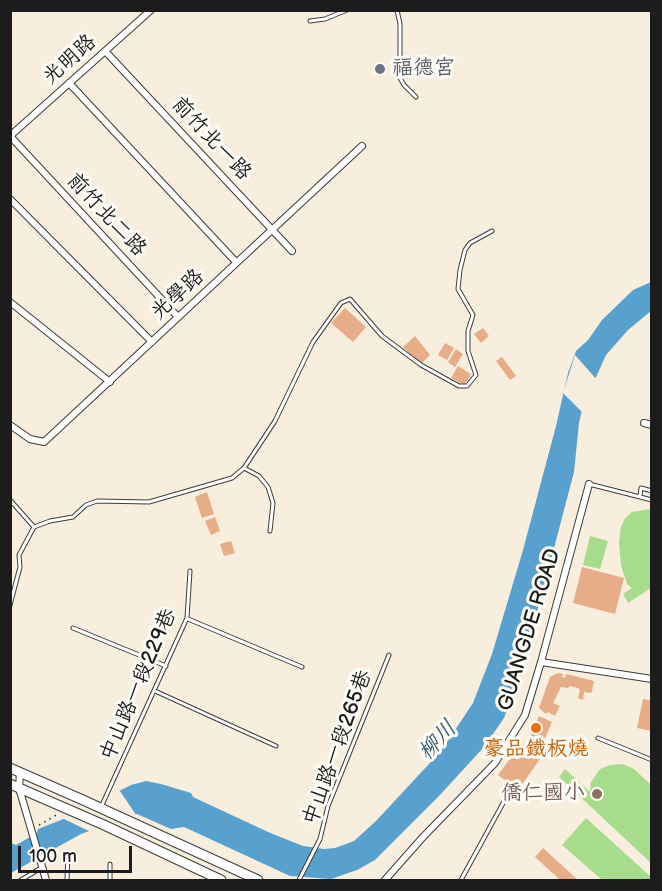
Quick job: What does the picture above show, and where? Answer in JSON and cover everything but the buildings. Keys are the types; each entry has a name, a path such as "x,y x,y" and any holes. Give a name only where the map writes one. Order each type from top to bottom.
{"main road":[{"path":"15,770 258,880"},
{"path":"15,786 221,880"}],"street":[{"name":"光明路","path":"10,136 151,10"},
{"name":"前竹北一路","path":"105,51 292,251"},
{"path":"69,83 236,262"},
{"name":"前竹北二路","path":"10,136 178,317"},
{"name":"光學路","path":"10,425 30,439 44,442 362,146"},
{"path":"10,199 152,342"},
{"path":"10,302 110,382"},
{"path":"644,423 651,425"},
{"name":"GUANGDE ROAD","path":"385,880 495,763 525,715 589,484"},
{"path":"541,662 651,679"},
{"path":"15,770 15,786 32,831 46,880"}],"lane":[{"path":"310,21 325,19 347,10"},
{"path":"397,10 400,24 400,78 416,98"},
{"path":"10,605 20,567 19,555 34,527 50,521 73,517 86,505 97,501 149,502 232,478 244,468 275,421 313,342 341,303 350,299 382,336 421,365 459,386 467,386 476,375 468,351 468,332 473,315 458,289 460,270 465,250 470,243 492,231"},
{"path":"244,468 259,476 268,487 273,503 270,531"},
{"path":"589,484 651,500"},
{"path":"640,496 641,488 651,491"},
{"path":"10,500 34,527"},
{"name":"中山路一段229巷","path":"101,808 187,618 190,571"},
{"path":"187,618 302,667"},
{"path":"74,628 167,666"},
{"name":"中山路一段265巷","path":"299,880 320,839 328,806 389,655"},
{"path":"155,691 276,746"},
{"path":"598,738 651,760"},
{"path":"461,880 507,796"},
{"path":"67,880 68,853"},
{"path":"110,864 110,880"},
{"path":"21,880 42,867"}],"path":[{"path":"32,831 67,809"}],"green space":[{"path":"651,509 651,588 628,603 623,594 632,588 627,584 621,566 619,541 621,527 625,518 632,512"},
{"path":"590,536 608,541 600,569 583,565"},
{"path":"623,764 634,769 651,785 651,863 559,777 565,769 590,792 591,782 600,769"},
{"path":"586,818 651,877 651,880 602,880 562,845"}],"water":[{"name":"柳川","path":"651,282 651,311 628,330 606,355 583,406 574,472 542,594 513,695 504,718 484,747 375,860 357,870 331,879 290,876 184,827 171,829 137,814 81,834 11,873 11,843 16,845 37,833 38,829 131,785 146,781 191,793 193,797 303,846 335,848 354,841 376,821 441,751 473,703 492,654 523,550 568,373 576,351 588,340 602,320 633,290"}],"pier":[{"path":"575,355 598,381 584,414 563,393"},
{"path":"118,788 136,815 93,833 60,817"}],"place":[{"name":"福德宮","path":"380,69"},
{"name":"豪品鐵板燒","path":"536,728"},
{"name":"僑仁國小","path":"597,794"}]}
